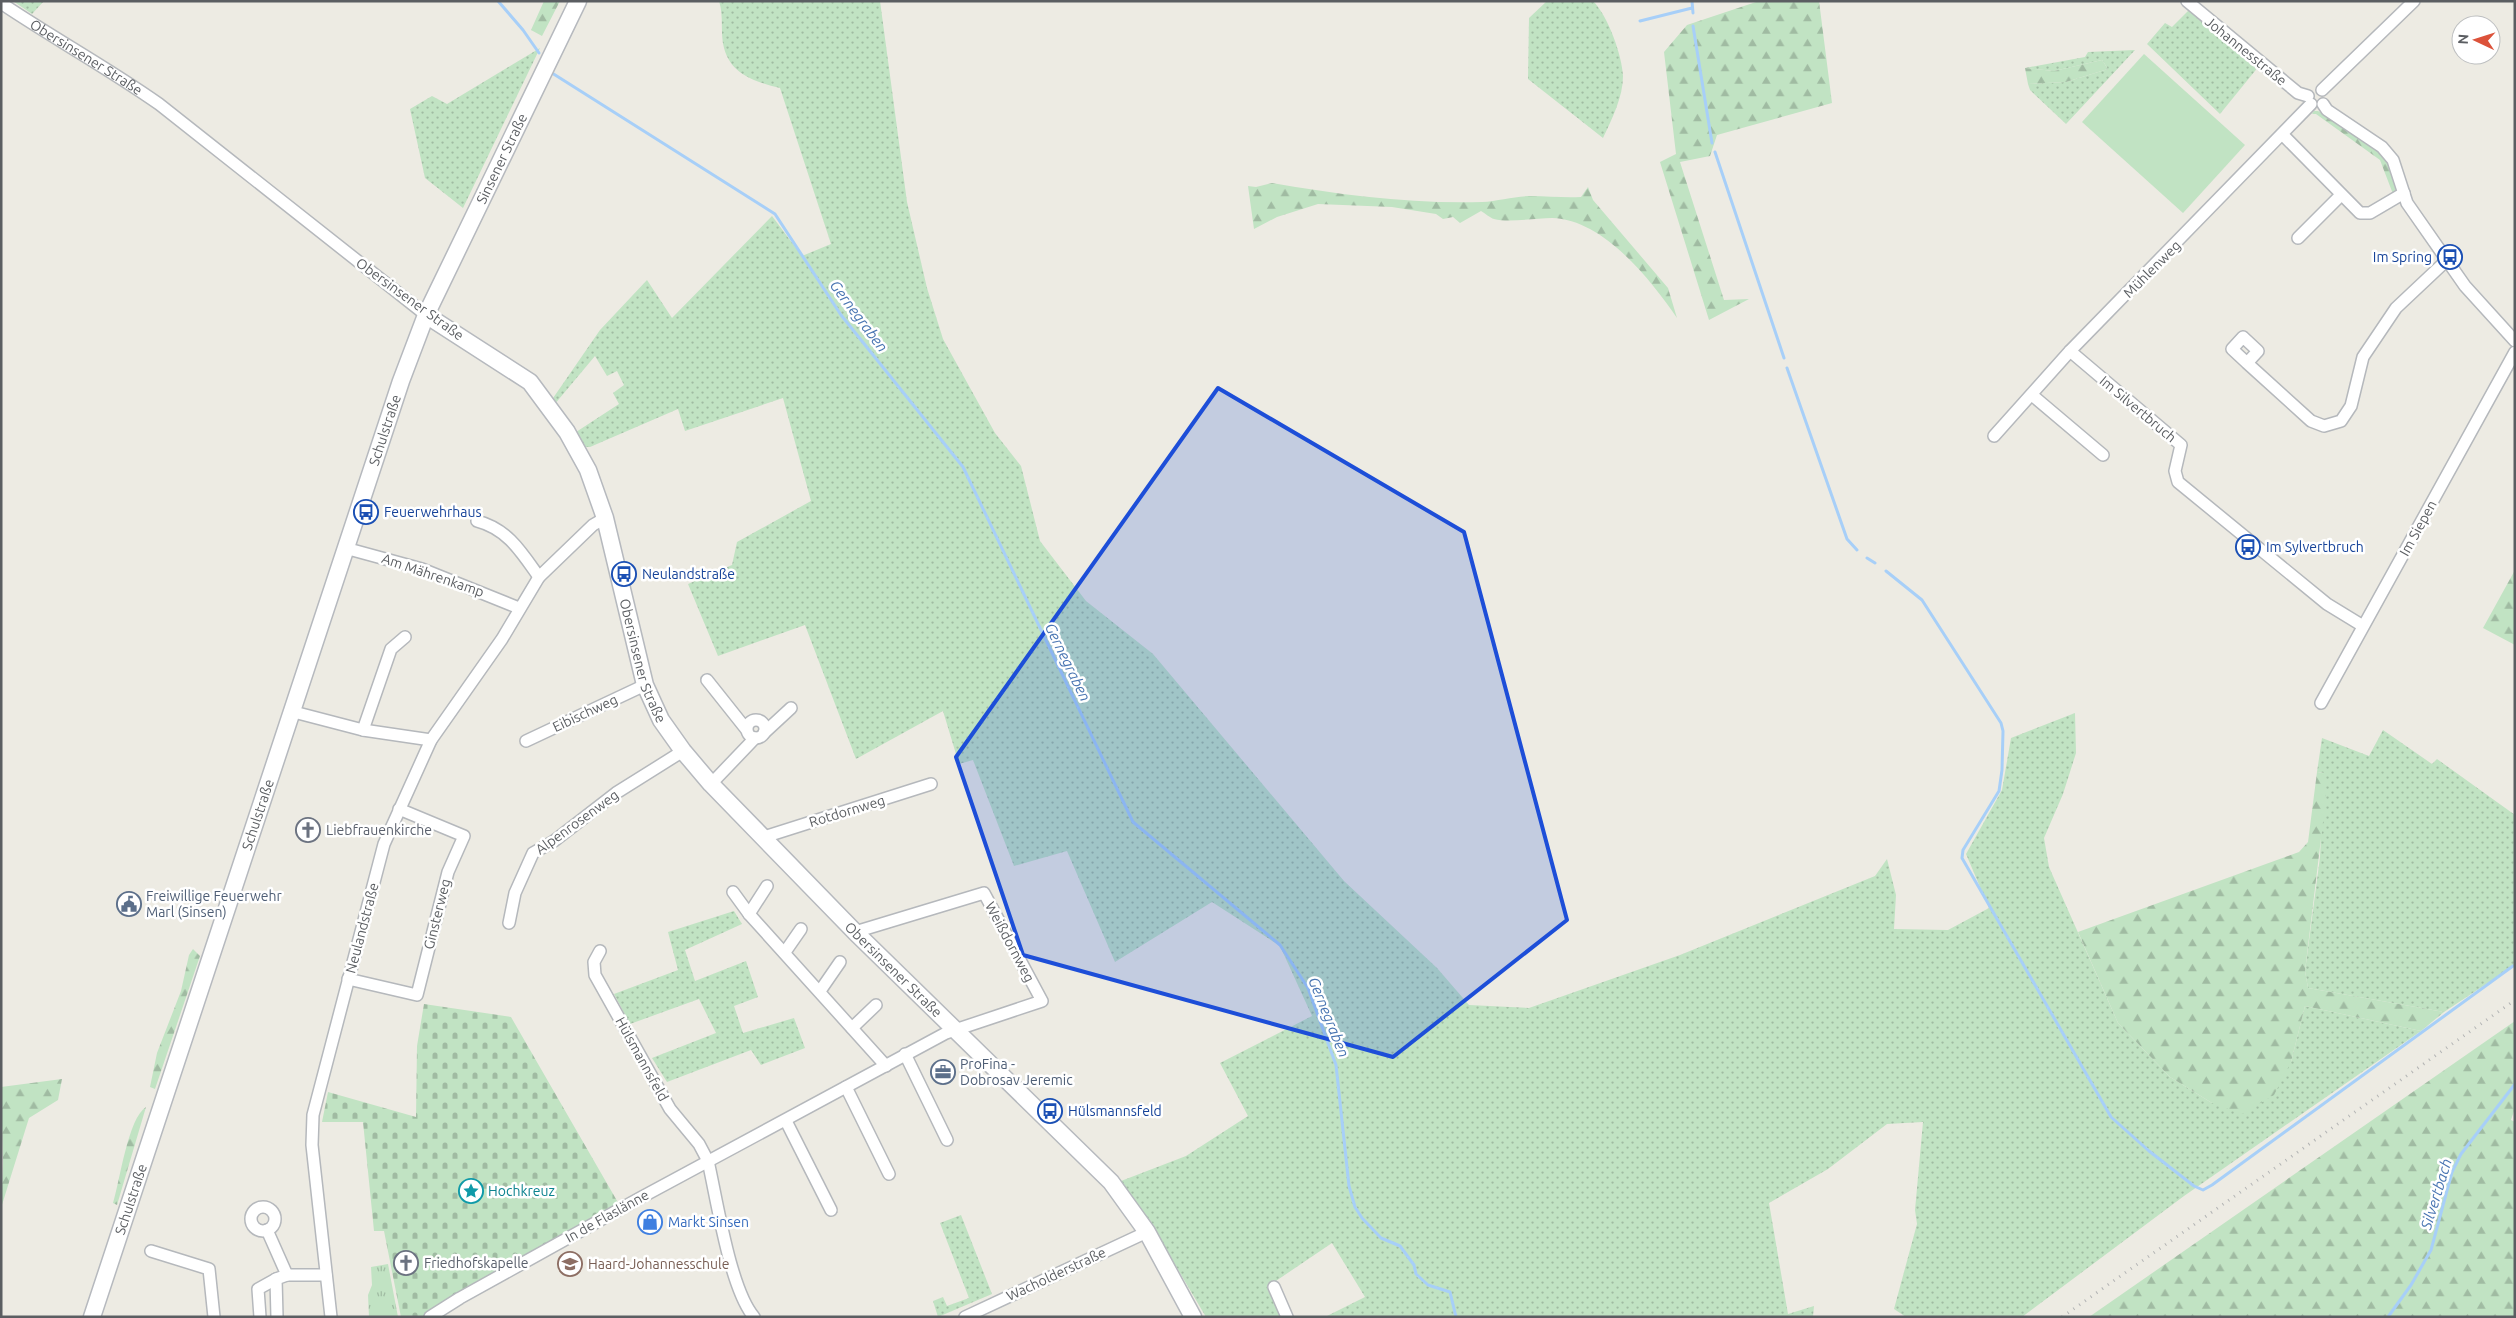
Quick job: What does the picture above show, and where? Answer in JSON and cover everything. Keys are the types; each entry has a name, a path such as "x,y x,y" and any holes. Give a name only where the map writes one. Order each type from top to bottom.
{"main road":[{"name":"Sinsener Straße","path":"426,315 578,1"},
{"name":"Obersinsener Straße","path":"426,315 530,382 567,432 588,470 605,518 645,685 661,720 683,751 711,784 855,932 1111,1182 1147,1232 1193,1317"},
{"name":"Schulstraße","path":"92,1317 380,440 426,315"}],"street":[{"name":"Johannesstraße","path":"2187,1 2298,93 2314,101 2382,147 2393,160 2407,203 2465,286 2515,344"},
{"name":"Mühlenweg","path":"1994,436 2070,351 2283,135 2314,101 2314,89 2322,90 2414,1"},
{"name":"Obersinsener Straße","path":"1,3 51,37 121,78 159,104 426,315"},
{"path":"2283,135 2358,212 2366,214 2404,193"},
{"path":"2298,238 2341,195"},
{"path":"2247,363 2311,420 2324,426 2341,421 2351,406 2363,358 2396,308 2447,260"},
{"name":"Im Silvertbruch","path":"2070,351 2181,445 2175,471 2178,482 2327,604 2363,626"},
{"name":"Im Siepen","path":"2321,703 2515,352"},
{"path":"2032,395 2102,455"},
{"name":"Neulandstraße","path":"331,1317 312,1144 313,1115 384,844 431,740 502,639 539,577 593,525 605,518"},
{"path":"477,521 516,544 539,577"},
{"name":"Am Mährenkamp","path":"345,548 422,569 519,608"},
{"path":"363,730 391,649 405,637"},
{"path":"707,680 750,736 759,736"},
{"name":"Eibischweg","path":"526,740 645,685"},
{"path":"711,784 759,736 791,708"},
{"path":"290,712 363,730 431,740"},
{"path":"746,729 750,722 759,720 764,727 759,736"},
{"name":"Alpenrosenweg","path":"509,923 515,893 533,853 554,841 616,793 683,751"},
{"name":"Rotdornweg","path":"764,837 931,784"},
{"name":"Ginsterweg","path":"348,979 417,995 448,872 464,836 399,809"},
{"path":"748,914 767,886"},
{"path":"733,892 748,914 820,991 886,1066"},
{"name":"Weißdornweg","path":"855,932 984,893 1042,1001 954,1028"},
{"path":"784,952 801,929"},
{"name":"Hülsmannsfeld","path":"600,951 594,962 595,975 670,1109 699,1144 708,1161"},
{"path":"820,991 840,962"},
{"path":"852,1028 876,1005"},
{"name":"In de Flaslänne","path":"430,1317 468,1293 954,1028"},
{"path":"905,1054 946,1140"},
{"path":"846,1087 889,1174"},
{"path":"786,1121 832,1210"},
{"path":"708,1161 737,1285 748,1310 754,1317"},
{"path":"268,1230 282,1277 276,1317"},
{"name":"Wacholderstraße","path":"965,1317 1147,1232"},
{"path":"151,1251 209,1269 214,1317"},
{"path":"260,1317 258,1289 282,1277 326,1275"},
{"path":"1274,1287 1287,1317"}],"highlighted area":[{"path":"1218,388 1464,532 1567,920 1393,1057 1023,955 956,757"}],"green space":[{"path":"13,1 44,1 32,14"},
{"path":"544,1 560,1 542,36 531,30"},
{"path":"719,1 880,1 907,202 927,288 943,339 995,433 1021,466 1040,541 1086,601 1153,654 1344,881 1437,968 1469,1005 1529,1008 1680,955 1875,876 1887,859 1896,895 1894,929 1948,930 1989,908 1966,854 2002,790 2011,738 2075,713 2076,753 2063,794 2044,838 2049,867 2118,1023 2170,1077 2212,1103 2291,1062 2305,1006 2421,1031 2184,1196 2022,1317 1906,1317 1894,1309 1917,1224 1915,1210 1923,1122 1887,1124 1828,1169 1769,1203 1788,1314 1814,1306 1813,1317 1325,1317 1365,1297 1332,1243 1267,1287 1282,1317 1206,1317 1151,1224 1121,1181 1186,1156 1248,1116 1220,1063 1312,1016 1280,946 1212,902 1115,962 1067,851 1014,866 973,760 959,764 943,711 856,759 805,625 718,656 688,584 732,565 737,542 811,501 783,398 685,431 678,409 590,447 581,447 573,434 619,404 613,393 624,385 617,371 607,376 595,356 554,405 551,401 600,330 647,280 672,318 772,216 802,256 831,244 780,88 754,80 738,71 732,65 724,48"},
{"path":"1547,1 1593,1 1609,26 1620,58 1623,84 1616,108 1603,138 1528,79 1529,18"},
{"path":"1759,1 1819,1 1832,103 1717,135 1710,156 1680,162 1724,300 1749,299 1709,320 1660,162 1676,154 1664,52 1687,25"},
{"path":"2190,9 2259,66 2220,114 2147,44 2165,23 2172,27"},
{"path":"540,48 463,208 425,178 410,109 432,96 447,104"},
{"path":"2135,50 2066,124 2030,90 2028,84 2066,82 2108,69 2102,60 2054,71 2025,68 2085,57 2088,52"},
{"path":"2144,54 2245,145 2183,213 2082,122"},
{"path":"2102,60 2108,69 2066,82 2028,84 2025,68 2054,71"},
{"path":"2314,111 2318,111 2362,138 2386,158 2396,191 2393,194 2380,160 2316,114 2312,114"},
{"path":"1272,183 1377,198 1429,202 1482,202 1525,196 1581,197 1588,187 1593,200 1668,288 1677,318 1654,286 1624,254 1607,240 1571,221 1552,218 1500,220 1492,218 1481,211 1460,223 1453,217 1443,219 1436,214 1392,207 1318,204 1277,217 1254,229 1248,186 1256,187"},
{"path":"2515,570 2515,645 2483,628"},
{"path":"2383,730 2432,764 2437,759 2515,815 2515,965 2444,1012 2308,988 2305,971 2320,857 2324,773 2317,772 2322,738 2369,756"},
{"path":"2317,772 2324,773 2326,797 2305,971 2308,988 2444,1012 2421,1031 2305,1006 2291,1062 2274,1095 2242,1114 2212,1103 2170,1077 2118,1023 2078,932 2299,852 2308,842"},
{"path":"734,911 742,924 685,950 695,981 746,961 758,997 734,1006 743,1033 794,1018 805,1048 761,1065 751,1050 667,1082 652,1058 716,1033 699,999 630,1024 614,994 678,970 668,932"},
{"path":"193,949 200,956 155,1089 150,1087 157,1053 181,991 189,955"},
{"path":"424,1004 511,1017 620,1206 425,1317 401,1317 384,1231 374,1231 363,1122 322,1122 328,1092 416,1117 417,1046"},
{"path":"2515,1021 2515,1108 2511,1120 2515,1122 2515,1317 2089,1317"},
{"path":"62,1079 58,1100 29,1118 1,1208 3,1163 1,1087"},
{"path":"146,1107 117,1205 113,1203 129,1136 140,1113"},
{"path":"961,1215 992,1294 938,1317 933,1301 943,1297 947,1306 969,1298 940,1223"},
{"path":"388,1264 398,1317 369,1317 368,1295 372,1285 371,1267"}],"waterway":[{"name":"Gernegraben","path":"498,1 523,30 539,53"},
{"path":"1692,1 1693,13"},
{"path":"1640,21 1692,8"},
{"path":"1693,26 1712,143"},
{"name":"Gernegraben","path":"552,73 775,214 841,315 963,467 1133,822 1280,945 1308,988 1336,1065 1349,1186 1355,1207 1362,1218 1381,1238 1400,1246 1414,1265 1416,1274 1428,1285 1450,1292 1456,1317"},
{"path":"1715,152 1784,358"},
{"path":"1787,368 1847,539 1857,550"},
{"path":"1867,558 1875,563"},
{"path":"1886,571 1922,600 2001,723 2003,731 2002,770 1999,791 1963,850 1962,858 2111,1117 2149,1151 2194,1186 2203,1190 2212,1185 2513,966"},
{"name":"Silvertbach","path":"2388,1317 2411,1285 2431,1250 2452,1172 2461,1154 2515,1084"}],"railway":[{"path":"2062,1317 2515,1000"}],"place":[{"name":"Im Spring","path":"2450,257"},
{"name":"Feuerwehrhaus","path":"366,512"},
{"name":"Im Sylvertbruch","path":"2248,547"},
{"name":"Neulandstraße","path":"624,574"},
{"name":"Liebfrauenkirche","path":"308,830"},
{"name":"Freiwillige Feuerwehr Marl (Sinsen)","path":"129,904"},
{"name":"ProFina - Dobrosav Jeremic","path":"943,1072"},
{"name":"Hülsmannsfeld","path":"1050,1111"},
{"name":"Hochkreuz","path":"471,1191"},
{"name":"Markt Sinsen","path":"650,1222"},
{"name":"Friedhofskapelle","path":"406,1263"},
{"name":"Haard-Johannesschule","path":"570,1264"}]}
